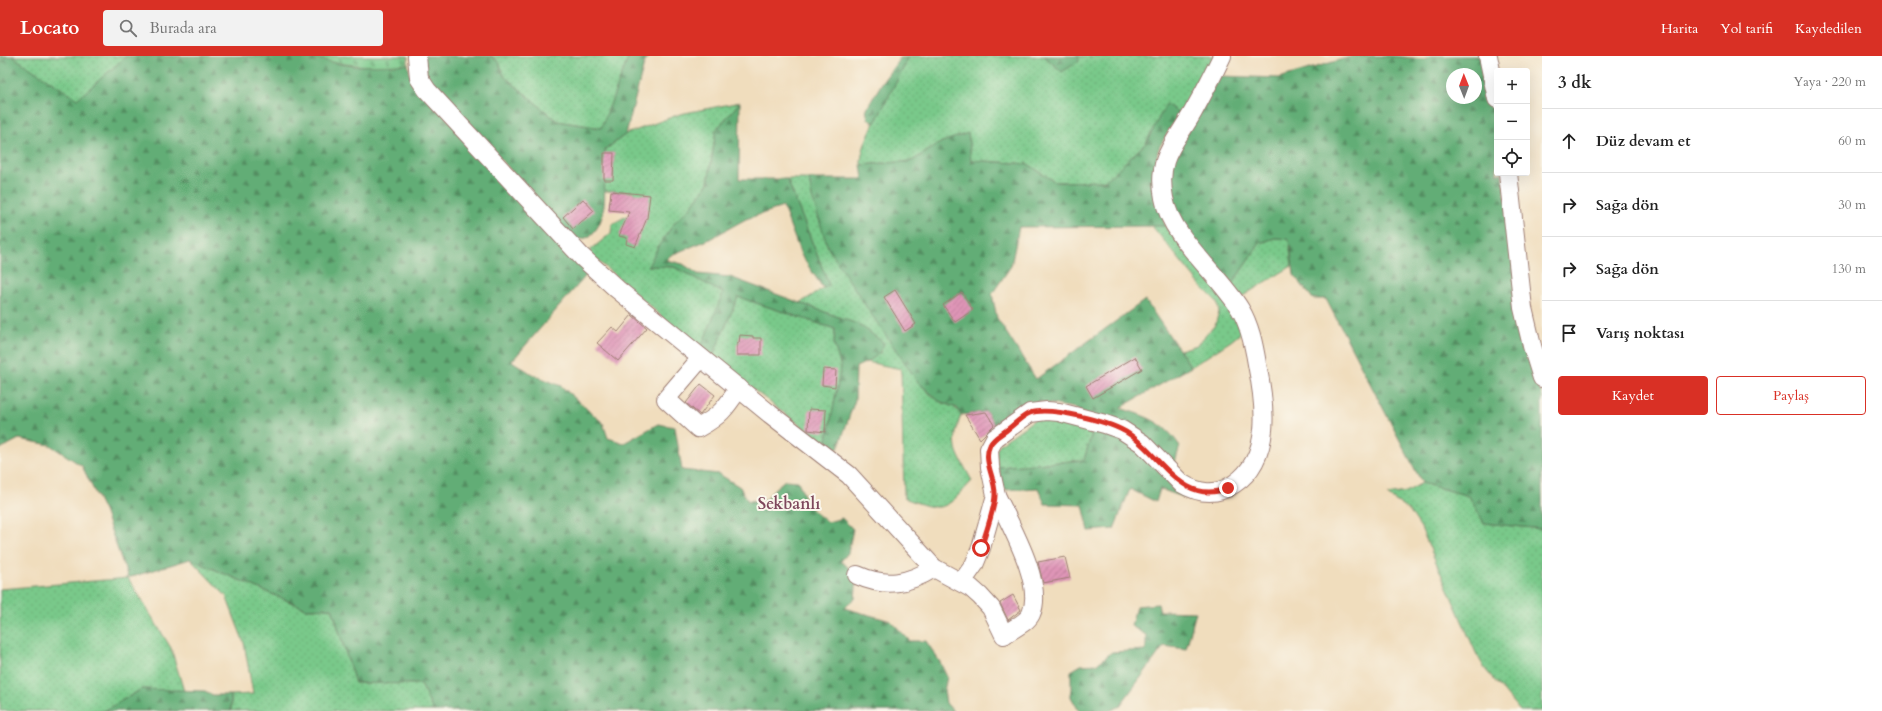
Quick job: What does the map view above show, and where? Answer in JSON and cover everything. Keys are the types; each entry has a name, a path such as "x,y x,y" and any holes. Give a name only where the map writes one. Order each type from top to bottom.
{"street":[{"path":"417,56 419,78 427,90 582,257 616,289 849,475 934,568 962,582 980,596 991,608 1004,635 1027,619 1031,614 1033,597 1031,576 996,495 988,454 991,443 1024,417 1037,412 1066,414 1122,430 1142,443 1181,483 1198,491 1209,494 1228,488 1247,472 1259,450 1264,421 1260,377 1250,334 1241,311 1232,297 1187,242 1169,213 1164,198 1163,170 1169,148 1192,113 1222,56"},
{"path":"1488,56 1494,85"},
{"path":"1508,176 1523,308 1532,346 1542,378"},
{"path":"701,358 666,399 698,428 716,418 723,411 739,388"},
{"path":"962,582 974,565 981,548 996,495"},
{"path":"857,575 877,582 902,582 915,579 934,568"}],"green space":[{"path":"0,56 12,56 77,99 127,56 309,56 340,64 356,66 408,64 411,79 590,271 512,361 532,374 561,386 603,423 608,438 624,443 658,424 675,427 682,470 719,474 740,487 748,501 766,500 774,489 785,480 798,481 806,500 816,513 828,522 842,518 853,529 848,553 841,561 857,575 855,599 844,608 891,621 910,641 926,641 940,662 947,677 944,691 946,703 953,711 433,711 421,684 355,683 332,608 307,609 190,559 128,578 104,511 82,466 50,445 19,439 0,449"},
{"path":"12,56 127,56 77,100"},
{"path":"309,56 408,56 408,64 383,66 358,65 321,60"},
{"path":"423,56 490,56 499,62 504,76 557,121 601,128 629,56 648,56 644,64 626,134 605,150 604,208 597,228 590,236 575,241 435,87 427,75"},
{"path":"490,56 629,56 602,128 557,121 504,76 499,62"},
{"path":"909,56 1044,56 1062,72 1078,61 1079,56 1215,56 1198,88 1179,113 1166,105 1146,143 1106,181 1055,182 1028,164 970,160 968,134 942,142 912,161 861,165 862,154 872,126"},
{"path":"1044,56 1079,56 1079,61 1062,72"},
{"path":"1353,56 1393,56 1424,59 1430,56 1482,56 1494,119 1494,176 1502,176 1524,337 1542,397 1542,529 1484,523 1469,496 1422,483 1326,299 1313,299 1294,275 1289,239 1275,238 1260,243 1232,284 1195,241 1175,211 1169,191 1172,161 1220,76 1279,78"},
{"path":"909,57 875,123 868,119 866,110 883,81 900,58"},
{"path":"740,102 716,130 708,183 690,208 675,223 658,247 649,266 674,267 724,293 700,350 588,252 611,233 612,224 632,213 634,192 604,191 604,180 613,180 614,153 604,153 605,150 626,134 680,114"},
{"path":"740,102 739,179 787,179 829,285 823,288 801,255 783,207 746,219 708,240 671,255 666,260 683,264 698,274 730,277 860,325 884,343 877,355 869,361 856,367 855,400 838,449 826,445 841,367 834,344 835,329 738,297 712,358 700,350 723,293 674,267 648,266 658,247 675,222 690,208 708,183 716,130"},
{"path":"1166,104 1179,113 1160,146 1157,155 1156,186 1165,226 1019,227 1011,266 992,294 997,318 1036,379 1145,300 1191,367 1120,408 1147,417 1161,425 1174,438 1180,446 1174,465 1074,408 1040,402 1023,407 996,428 986,412 961,415 957,408 939,401 918,382 828,248 812,197 809,179 863,179 861,165 912,161 942,142 968,133 971,160 1028,164 1055,182 1105,181 1146,143"},
{"path":"787,179 809,179 812,197 903,358 919,381 933,397 942,403 953,407 961,415 957,426 957,450 959,457 972,481 949,504 936,507 928,506 904,498 901,369 867,362 882,351 860,325 800,303 829,285"},
{"path":"1152,226 1165,226 1234,313 1242,332 1191,367 1180,350 1197,345 1215,325 1219,312 1217,302 1201,286"},
{"path":"1275,238 1289,239 1292,266 1241,297 1232,284 1260,243"},
{"path":"738,297 835,329 834,344 841,367 826,445 712,358"},
{"path":"1038,417 1094,426 1084,460 998,467 996,451 1000,444"},
{"path":"1094,426 1128,439 1168,480 1197,502 1160,489 1156,502 1130,489 1114,529 1089,531 1083,505 1045,504 1038,488 1005,490 998,467 1084,460"},
{"path":"1422,483 1469,496 1484,523 1542,529 1542,711 1520,711 1485,669 1476,653 1421,528 1410,511 1387,495 1406,492"},
{"path":"190,559 307,609 332,608 355,683 421,684 433,711 231,711 231,695 253,694 244,643 226,596"},
{"path":"128,578 171,648 184,691 142,689 104,711 0,711 0,589"},
{"path":"1158,604 1160,611 1196,612 1186,649 1164,646 1119,707 1109,711 1079,711 1071,697 1071,671 1081,665 1097,664 1112,652 1146,650 1146,635 1131,626 1136,606"},
{"path":"142,689 205,691 213,695 231,695 231,711 104,711"}],"building":[{"path":"604,153 614,153 613,180 604,180"},
{"path":"611,191 650,195 647,218 635,247 626,244 627,238 619,236 629,212 609,210"},
{"path":"583,199 594,211 573,229 563,217"},
{"path":"895,290 916,324 905,331 884,297"},
{"path":"962,292 973,310 955,322 943,305"},
{"path":"632,315 647,328 618,361 597,343 612,327 618,332"},
{"path":"740,335 761,338 761,355 737,355 737,343 739,343"},
{"path":"1135,357 1142,369 1093,398 1086,386"},
{"path":"823,369 836,370 835,387 822,385"},
{"path":"701,384 715,395 700,415 686,403"},
{"path":"809,409 826,410 825,432 808,430"},
{"path":"986,412 994,425 980,439 965,415"},
{"path":"1065,557 1070,578 1043,583 1038,562"},
{"path":"1013,595 1021,610 1008,620 1000,603"}],"district":[{"name":"Sekbanlı","path":"789,504"}],"route":[{"path":"981,548 996,495 988,449 995,438 1030,413 1047,411 1059,412 1122,430 1142,443 1175,478 1189,488 1209,494 1228,488"}]}
